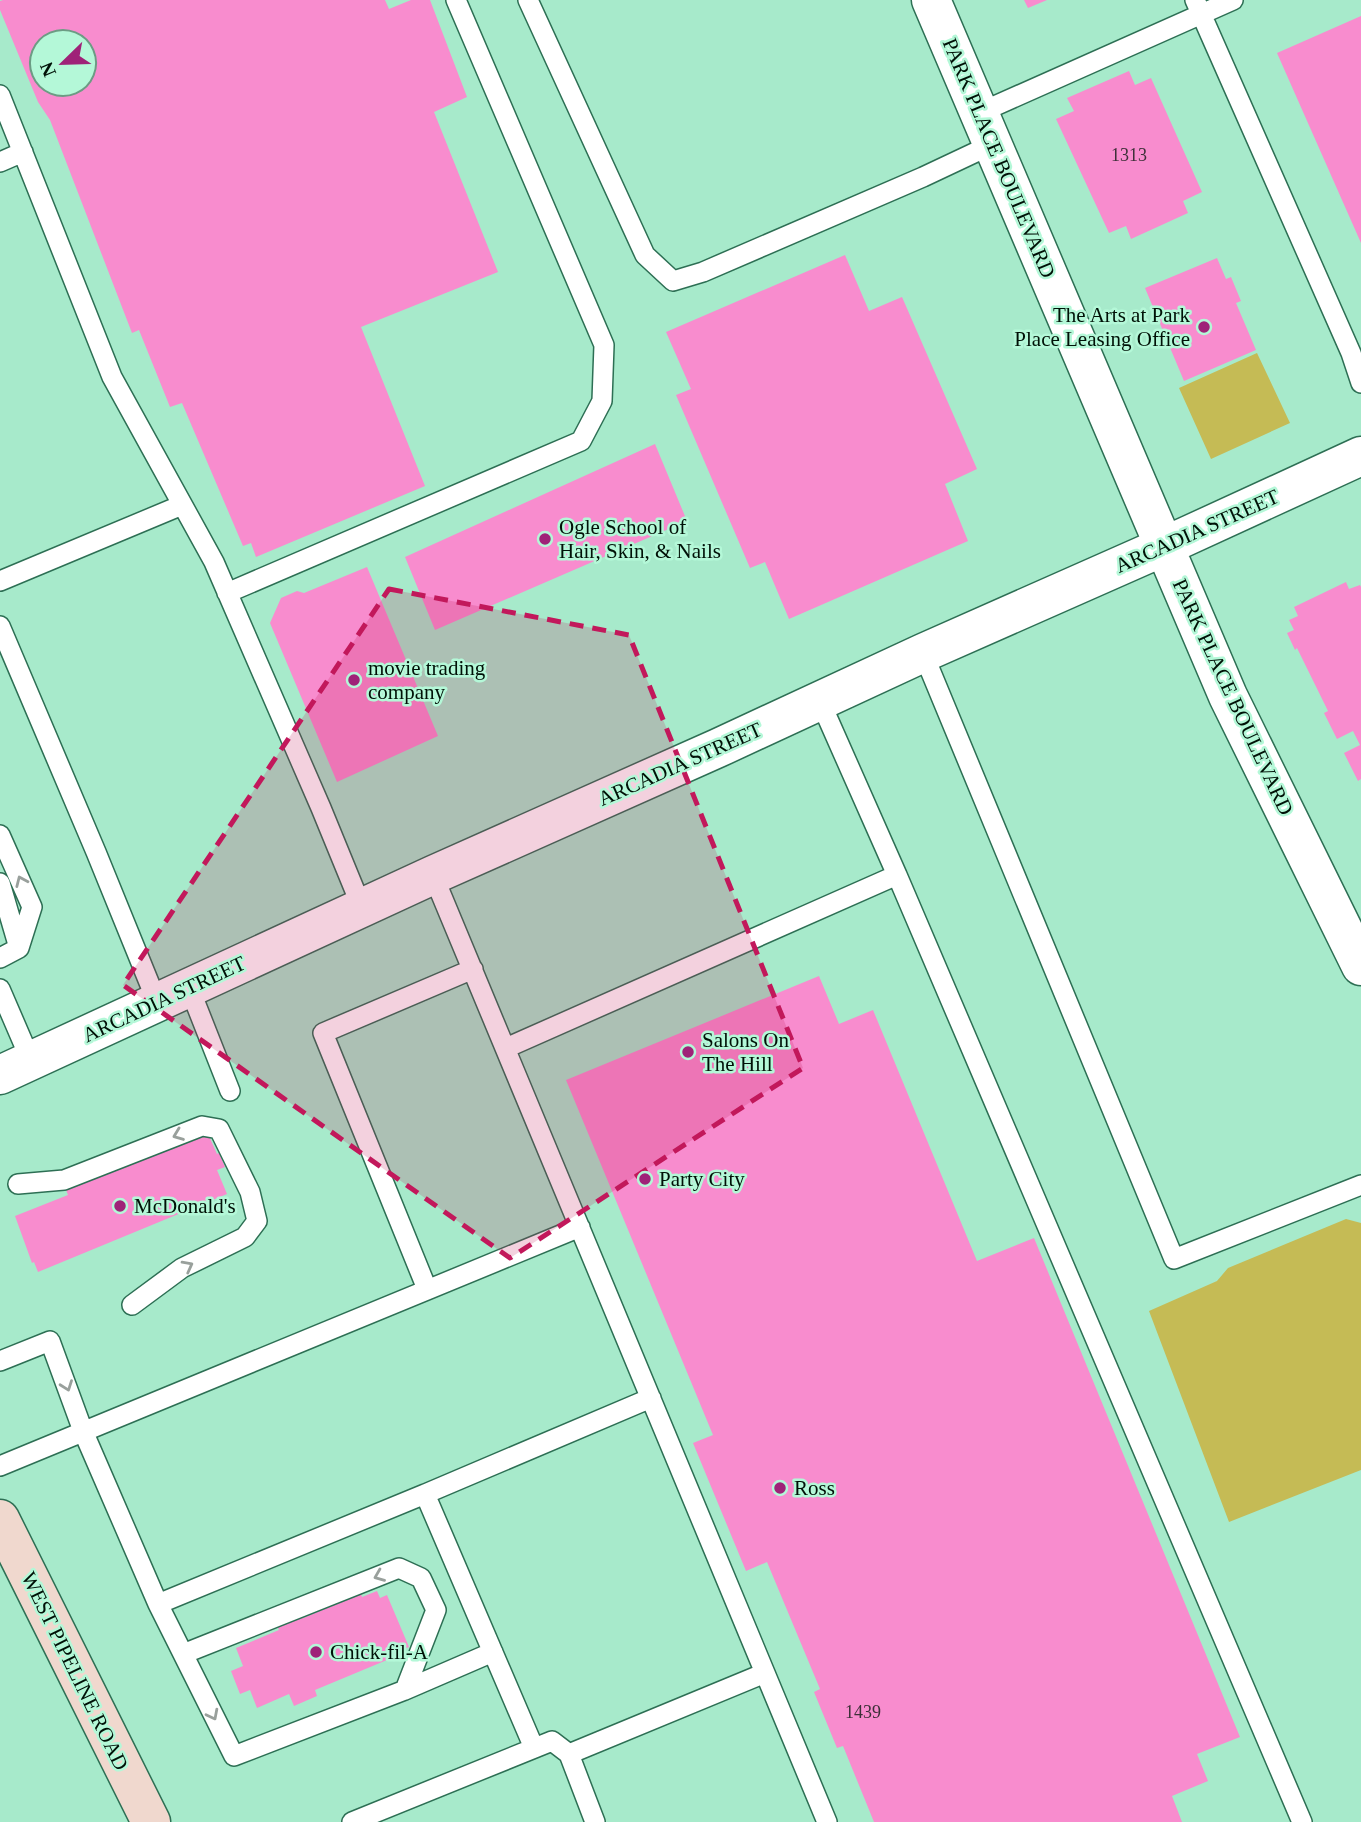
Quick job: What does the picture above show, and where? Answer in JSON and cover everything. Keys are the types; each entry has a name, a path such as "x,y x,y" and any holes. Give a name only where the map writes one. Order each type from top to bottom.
{"main road":[{"name":"WEST PIPELINE ROAD","path":"0,1519 151,1822"}],"street":[{"name":"PARK PLACE BOULEVARD","path":"931,0 1228,696 1361,966"},
{"name":"ARCADIA STREET","path":"15,1068 433,875 1361,456"}],"lane":[{"path":"227,593 581,441 603,401 604,345 456,0"},
{"path":"528,0 645,255 673,281 703,272 923,177 986,128 1198,7 1233,0"},
{"path":"1198,7 1356,351 1361,383"},
{"path":"0,95 112,377 214,562 362,908"},
{"path":"0,162 23,152"},
{"path":"0,581 182,505"},
{"path":"0,626 96,852 173,994 230,1091"},
{"path":"923,653 1174,1259 1361,1185"},
{"path":"820,701 1302,1822"},
{"path":"0,835 32,907 19,948 0,958"},
{"path":"433,875 827,1822"},
{"path":"506,1048 897,875"},
{"path":"0,883 19,948"},
{"path":"427,1289 323,1033 472,969"},
{"path":"0,989 15,1068"},
{"path":"18,1184 64,1180 202,1126 219,1129 250,1192 257,1221 245,1237 182,1268 132,1305"},
{"path":"0,1466 580,1227"},
{"path":"0,1361 50,1341 83,1431 158,1604 234,1756 405,1690 493,1652"},
{"path":"158,1604 651,1398"},
{"path":"425,1494 534,1748"},
{"path":"183,1654 399,1568 421,1578 436,1610 405,1690"},
{"path":"569,1754 765,1673"},
{"path":"352,1822 552,1741 569,1754 595,1822"}],"highlighted area":[{"path":"389,589 629,635 803,1068 510,1258 123,985"}],"shaded area":[{"path":"1257,353 1290,423 1211,459 1179,388"},
{"path":"1346,1219 1361,1223 1361,1470 1229,1522 1149,1311 1217,1281 1228,1268"}],"building":[{"path":"3,0 385,0 389,9 411,0 430,0 467,97 434,112 498,272 361,327 425,486 256,557 251,543 243,546 182,403 170,407 139,330 132,333 50,120 36,98 98,98 98,28 28,28 28,78 0,10 0,1"},
{"path":"1024,0 1047,0 1028,8"},
{"path":"1361,16 1361,243 1277,53"},
{"path":"1129,71 1135,85 1151,78 1202,192 1183,201 1188,213 1131,239 1126,226 1109,233 1056,119 1074,111 1067,98"},
{"path":"845,255 869,311 902,297 977,469 945,484 968,541 789,619 765,562 750,568 676,395 691,389 666,332"},
{"name":"The Arts at Park Place Leasing Office","path":"1217,258 1226,279 1231,277 1241,301 1236,303 1256,350 1184,381 1145,288"},
{"name":"Ogle School of Hair, Skin, & Nails","path":"655,444 687,521 435,630 405,557"},
{"name":"movie trading company","path":"367,567 438,736 337,782 270,623 281,598 297,591 304,593"},
{"path":"1346,582 1349,589 1360,585 1361,587 1361,779 1358,781 1344,753 1360,745 1353,731 1337,739 1324,713 1328,711 1287,633 1294,630 1289,620 1298,616 1294,607"},
{"path":"819,976 839,1024 873,1010 977,1261 1034,1238 1240,1737 1197,1754 1208,1781 1172,1796 1182,1822 874,1822 843,1746 837,1748 814,1692 820,1689 767,1562 746,1571 693,1443 713,1435 566,1080"},
{"name":"McDonald's","path":"197,1132 209,1136 217,1154 219,1153 225,1167 217,1170 227,1194 38,1272 34,1262 32,1263 15,1216 68,1195 63,1182 139,1151 143,1160 174,1148 172,1143"},
{"name":"Chick-fil-A","path":"377,1591 380,1598 387,1595 409,1647 386,1657 387,1660 315,1690 317,1696 294,1706 289,1694 257,1708 250,1690 240,1694 231,1671 243,1666 236,1648 279,1630 277,1626 301,1615 303,1618 361,1594 362,1597"}],"place":[{"name":"The Arts at Park Place Leasing Office","path":"1204,327"},
{"name":"Ogle School of Hair, Skin, & Nails","path":"545,539"},
{"name":"movie trading company","path":"354,680"},
{"name":"Salons On The Hill","path":"688,1052"},
{"name":"Party City","path":"645,1179"},
{"name":"McDonald's","path":"120,1206"},
{"name":"Ross","path":"780,1488"},
{"name":"Chick-fil-A","path":"316,1652"}]}
